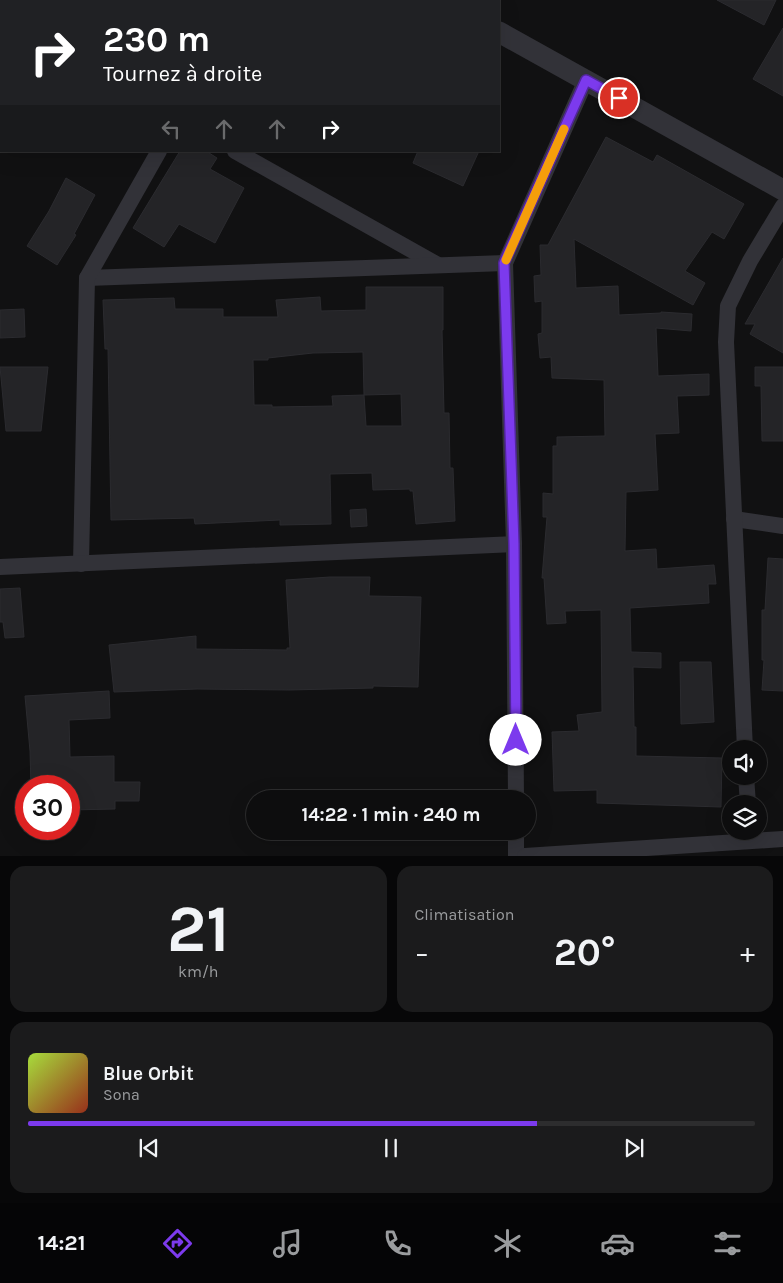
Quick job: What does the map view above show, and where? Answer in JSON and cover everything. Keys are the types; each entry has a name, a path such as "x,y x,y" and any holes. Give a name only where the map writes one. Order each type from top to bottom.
{"street":[{"path":"500,33 783,190"},
{"path":"516,790 514,544 504,263 586,80"},
{"path":"81,564 87,278 158,152"},
{"path":"237,152 438,265"},
{"path":"745,740 726,342 728,306 750,261 783,206"},
{"path":"87,278 504,263"},
{"path":"734,520 783,526"},
{"path":"0,567 514,544"},
{"path":"767,837 783,838"},
{"path":"525,856 722,838"},
{"path":"516,840 516,856"}],"building":[{"path":"717,0 776,0 764,25"},
{"path":"783,28 783,96 753,79"},
{"path":"606,137 653,162 657,155 744,204 724,239 712,232 685,271 705,283 693,305 574,239 576,288 618,286 619,315 661,312 692,314 691,331 656,328 658,376 709,374 709,395 677,396 679,433 655,434 658,490 626,492 625,551 656,549 657,569 714,565 716,584 708,584 709,603 630,608 631,652 661,653 661,668 633,667 636,756 722,758 721,807 597,803 597,790 554,791 552,732 579,731 577,715 602,712 601,610 565,611 566,623 547,624 544,578 542,578 547,517 543,517 543,493 553,494 553,446 557,446 557,437 605,436 604,380 552,378 551,357 540,358 538,334 542,333 542,301 535,302 534,276 541,275 540,245 548,245"},
{"path":"179,152 208,152 217,158 210,169 244,188 215,243 179,224 164,247 133,228"},
{"path":"418,152 479,152 463,186 413,163"},
{"path":"66,178 95,195 74,234 76,235 57,265 27,246 49,211"},
{"path":"783,258 783,353 750,334 755,324 745,324"},
{"path":"366,287 443,287 444,413 449,413 450,468 453,468 455,521 416,524 413,491 410,491 410,489 373,490 372,473 330,474 331,524 280,525 280,520 195,524 194,518 111,520 108,349 105,349 103,300 174,298 175,309 223,309 223,317 278,317 276,300 320,297 321,311 366,310","holes":["363,352 364,395 332,396 333,406 272,407 272,405 254,405 253,360 268,360 268,358 313,353","401,394 402,426 366,426 364,395"]},
{"path":"24,309 25,337 0,338 0,310"},
{"path":"0,367 48,367 41,431 6,431"},
{"path":"755,367 783,367 783,441 762,441 761,386 755,386"},
{"path":"366,509 367,526 351,527 350,510"},
{"path":"768,558 783,559 783,691 762,690 764,660 762,660 762,610 765,610"},
{"path":"370,577 369,596 421,597 418,687 373,686 373,688 289,690 197,689 114,692 109,645 196,636 196,649 287,650 287,648 290,648 286,580"},
{"path":"20,588 24,637 5,638 3,622 0,622 0,589"},
{"path":"680,662 711,662 714,722 681,724"},
{"path":"109,691 110,718 69,720 70,757 114,756 114,782 140,782 139,801 115,801 115,809 80,810 80,775 31,775 25,696"}],"slow traffic":[{"path":"506,260 564,129"}],"route":[{"path":"516,740 514,544 504,263 586,80 619,98"}]}
